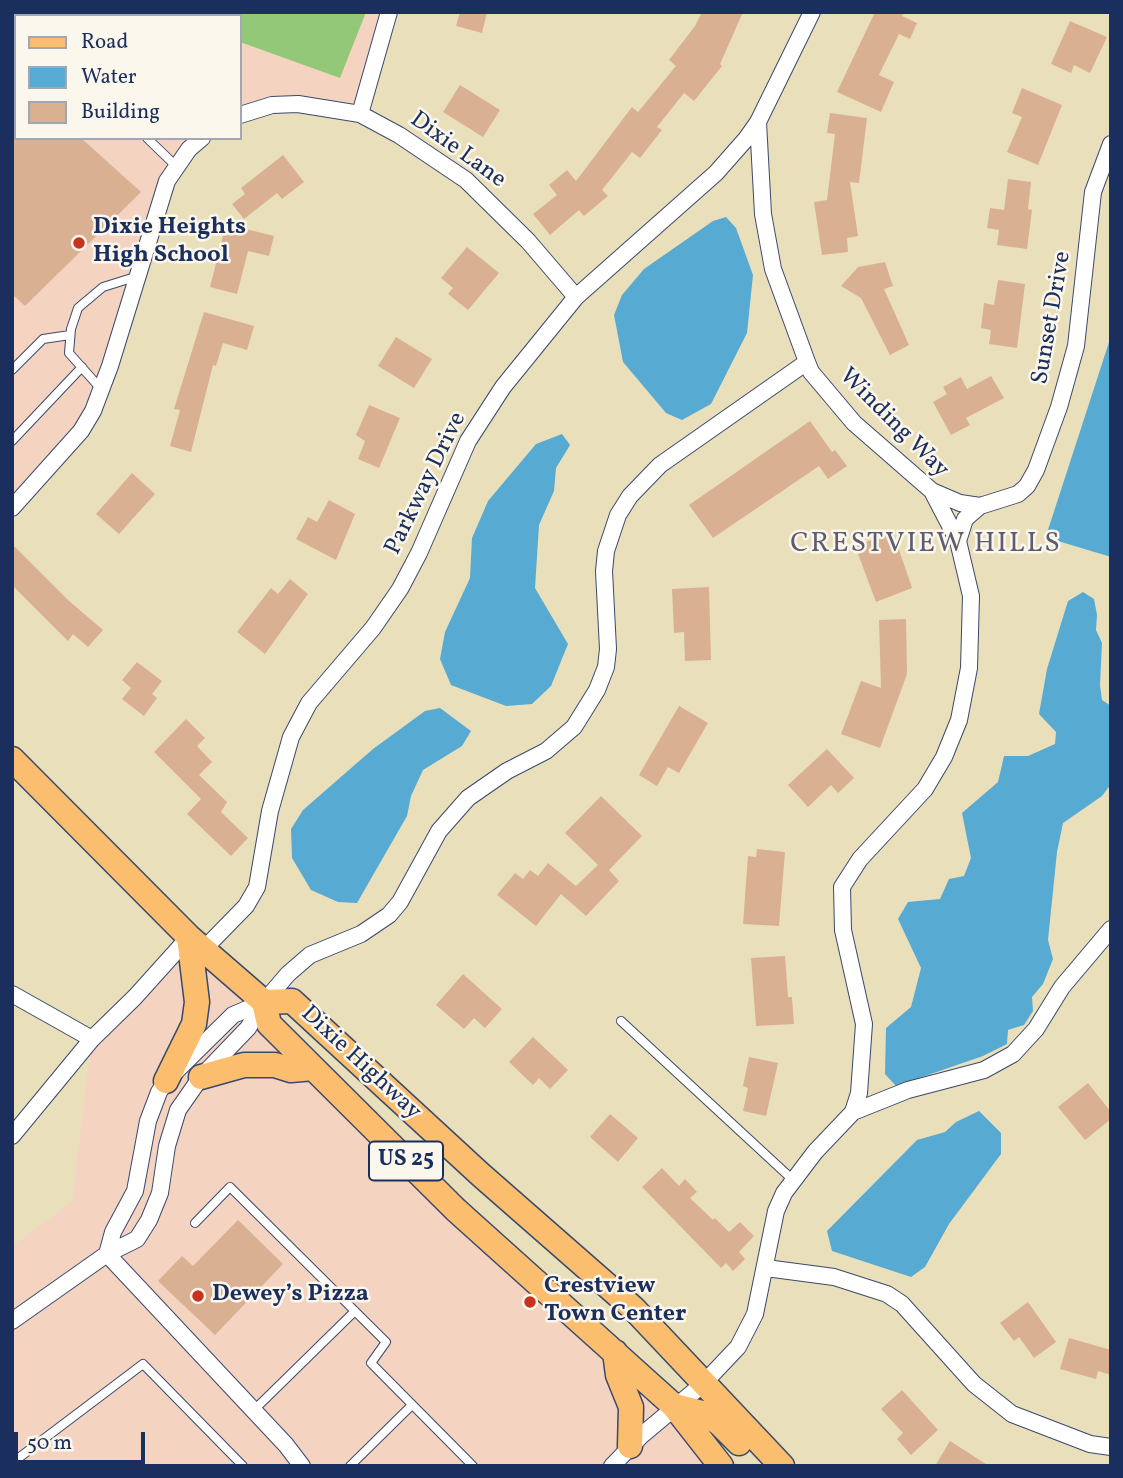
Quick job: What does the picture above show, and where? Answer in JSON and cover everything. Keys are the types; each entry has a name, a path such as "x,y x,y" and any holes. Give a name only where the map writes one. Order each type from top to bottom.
{"main road":[{"name":"Dixie Highway","path":"12,759 196,943 264,1002 269,1024 456,1210 674,1406 721,1466"},
{"path":"166,1081 194,1024 197,1002 196,943"},
{"name":"Dixie Highway","path":"264,1002 292,1001 481,1175 634,1309 782,1466"},
{"path":"201,1077 244,1065 275,1065 290,1070 313,1069"},
{"path":"615,1352 618,1375 631,1407 630,1446"},
{"path":"674,1406 702,1413 719,1423 760,1466"}],"street":[{"path":"360,114 390,12"},
{"name":"Parkway Drive","path":"12,1136 92,1039 196,943 246,906 257,887 283,759 309,703 373,628 400,589 419,553 468,441 503,387 576,297 716,173 758,122 812,12"},
{"name":"Dixie Lane","path":"242,115 272,105 298,104 360,114 399,135 466,180 528,241 576,297"},
{"name":"Winding Way","path":"612,1466 674,1406 704,1384 745,1336 755,1314 776,1211 793,1180 853,1112 859,1093 864,1024 843,930 842,887 860,859 925,789 944,757 959,720 969,668 971,596 958,541 932,492 854,423 811,372 807,362 773,269 763,214 758,122"},
{"path":"12,508 81,431 101,389 160,200 177,167 200,140"},
{"name":"Sunset Drive","path":"980,506 1018,494 1027,486 1044,450 1076,346 1094,192 1111,144"},
{"path":"12,1321 107,1254 131,1244 149,1220 160,1192 175,1117 201,1077 248,1028 264,1002 310,955 360,934 389,915 400,902 439,831 460,806 508,771 546,751 574,727 587,710 606,667 606,551 618,515 630,496 660,465 807,362"},
{"path":"932,492 960,503 980,506"},
{"path":"958,541 965,519 980,506"},
{"path":"853,1112 908,1090 984,1070 1013,1054 1111,929"},
{"path":"12,994 92,1039"},
{"path":"107,1254 113,1232 135,1191 148,1121 166,1081 233,1015 264,1002"},
{"path":"107,1254 254,1410 302,1466"},
{"path":"766,1268 834,1277 887,1294 902,1304 974,1384 998,1405 1012,1414 1051,1429 1111,1447"}],"lane":[{"path":"149,140 177,167"},
{"path":"101,389 69,353 70,335 78,308 103,287 135,277"},
{"path":"12,370 43,339 70,335"},
{"path":"12,441 82,367"},
{"path":"621,1021 793,1180"},
{"path":"195,1223 230,1187 386,1342 371,1363 473,1466"},
{"path":"254,1410 355,1311"},
{"path":"12,1463 143,1364 243,1466"},
{"path":"350,1466 412,1405"}],"shaded area":[{"name":"Dixie Heights High School","path":"12,12 389,12 360,114 328,106 242,115 242,14 14,14 14,140 200,140 167,181 93,411 12,508"},
{"path":"189,937 721,1466 12,1466 12,1246 72,1202 92,1039"}],"green space":[{"path":"176,12 366,12 340,78 242,43 242,14"}],"water":[{"path":"726,217 736,228 753,275 747,333 711,404 682,420 666,413 623,362 614,315 622,295 644,269 713,221"},
{"path":"1111,336 1111,557 1058,541 1047,533"},
{"path":"562,434 570,445 556,468 554,491 539,525 535,588 568,644 551,686 532,704 506,706 451,685 440,659 445,632 470,578 472,538 488,501 536,444"},
{"path":"1083,592 1094,599 1096,630 1102,643 1102,700 1111,706 1111,784 1102,796 1063,823 1057,852 1048,940 1053,959 1043,984 1032,997 1033,1011 1024,1025 1008,1030 1007,1044 983,1056 896,1086 885,1074 886,1028 911,1007 921,968 898,919 908,902 940,899 949,879 964,876 971,858 962,813 998,782 1004,756 1028,756 1055,744 1056,732 1039,714 1047,669 1068,601"},
{"path":"440,708 471,731 462,746 423,770 411,796 407,816 357,903 338,902 311,890 292,858 291,829 303,810 373,749 425,711"},
{"path":"979,1111 1001,1133 1001,1154 949,1224 925,1267 911,1277 832,1251 827,1231 917,1140 945,1132 956,1122"}],"building":[{"path":"460,12 487,12 482,33 456,26"},
{"path":"702,12 743,12 720,64 722,66 694,101 684,93 657,127 662,130 640,158 632,152 602,190 608,196 584,216 579,210 550,235 533,214 557,195 549,185 567,170 576,181 632,107 638,112 676,66 669,60 695,26"},
{"path":"875,12 904,12 902,16 917,23 910,39 899,34 879,75 894,82 881,112 837,92"},
{"path":"1070,21 1107,37 1090,73 1074,65 1071,73 1051,64"},
{"path":"460,85 500,110 483,137 443,112"},
{"path":"1022,88 1062,105 1038,165 1007,152 1022,117 1012,113"},
{"path":"830,113 867,118 859,183 850,182 858,236 847,238 848,252 822,255 814,202 827,200 835,134 827,133"},
{"name":"Dixie Heights High School","path":"12,138 83,140 141,192 25,306 12,294"},
{"path":"283,155 304,182 282,199 277,193 244,219 232,204 245,194 241,188"},
{"path":"1008,179 1031,182 1028,209 1032,210 1027,249 997,245 999,230 987,228 990,208 1004,210"},
{"path":"226,224 274,236 269,256 248,251 237,294 210,287"},
{"path":"467,247 499,273 468,310 448,294 453,288 441,278"},
{"path":"885,262 893,286 884,289 909,345 890,355 861,298 841,286 858,267"},
{"path":"998,280 1025,284 1017,348 989,344 991,330 981,328 984,303 994,305"},
{"path":"204,312 254,326 247,350 223,343 216,366 213,365 191,452 170,446 180,410 174,409"},
{"path":"396,337 432,359 414,388 378,366"},
{"path":"991,376 1004,398 966,418 970,425 951,435 933,402 947,394 943,387 961,377 967,389"},
{"path":"369,405 400,418 379,468 358,459 365,441 356,435"},
{"path":"810,421 832,452 835,450 847,466 828,479 819,466 713,538 689,505"},
{"path":"132,473 155,494 119,534 96,514"},
{"path":"329,500 355,514 336,560 296,539 308,517 317,522"},
{"path":"893,532 912,588 876,602 855,546"},
{"path":"12,544 68,600 103,630 88,647 73,634 68,641 12,585"},
{"path":"290,579 308,594 265,654 237,632 271,588 278,594"},
{"path":"709,587 711,660 685,661 684,632 674,633 672,589"},
{"path":"906,619 907,674 880,748 841,734 861,681 881,688 879,620"},
{"path":"137,662 162,681 152,694 157,698 144,716 122,699 131,688 122,680"},
{"path":"679,706 708,723 679,773 668,767 657,786 639,775"},
{"path":"186,719 205,738 197,746 212,762 199,775 227,802 221,812 248,838 231,856 187,814 201,799 154,752"},
{"path":"827,749 854,778 838,793 831,785 808,807 788,785"},
{"path":"601,796 642,836 609,870 619,881 586,916 561,894 536,926 497,895 515,873 523,879 530,870 538,876 548,863 576,886 598,865 565,833"},
{"path":"757,849 785,852 779,926 743,924 748,856 756,857"},
{"path":"785,956 788,997 792,997 794,1024 756,1026 751,958"},
{"path":"463,974 502,1009 485,1028 474,1018 464,1029 436,1005"},
{"path":"533,1037 568,1070 550,1089 539,1078 533,1085 509,1062"},
{"path":"749,1057 778,1063 766,1116 743,1111 748,1088 743,1086"},
{"path":"1088,1083 1111,1112 1111,1119 1085,1140 1058,1107"},
{"path":"610,1114 638,1138 618,1162 590,1137"},
{"path":"662,1168 679,1186 685,1179 697,1192 690,1198 729,1232 740,1222 754,1236 739,1252 745,1259 733,1271 726,1263 721,1268 642,1187"},
{"path":"238,1220 283,1264 215,1335 158,1281 182,1256 193,1266"},
{"path":"1028,1302 1056,1342 1034,1358 1019,1337 1014,1341 1000,1323"},
{"path":"1069,1338 1111,1350 1111,1375 1098,1371 1096,1379 1060,1369"},
{"path":"902,1390 938,1430 911,1455 897,1439 903,1433 881,1409"},
{"path":"950,1441 989,1466 935,1466"}],"place":[{"name":"Dixie Heights High School","path":"79,243"},
{"name":"Dewey’s Pizza","path":"198,1296"},
{"name":"Crestview Town Center","path":"530,1302"}],"district":[{"name":"CRESTVIEW HILLS","path":"926,546"}]}
